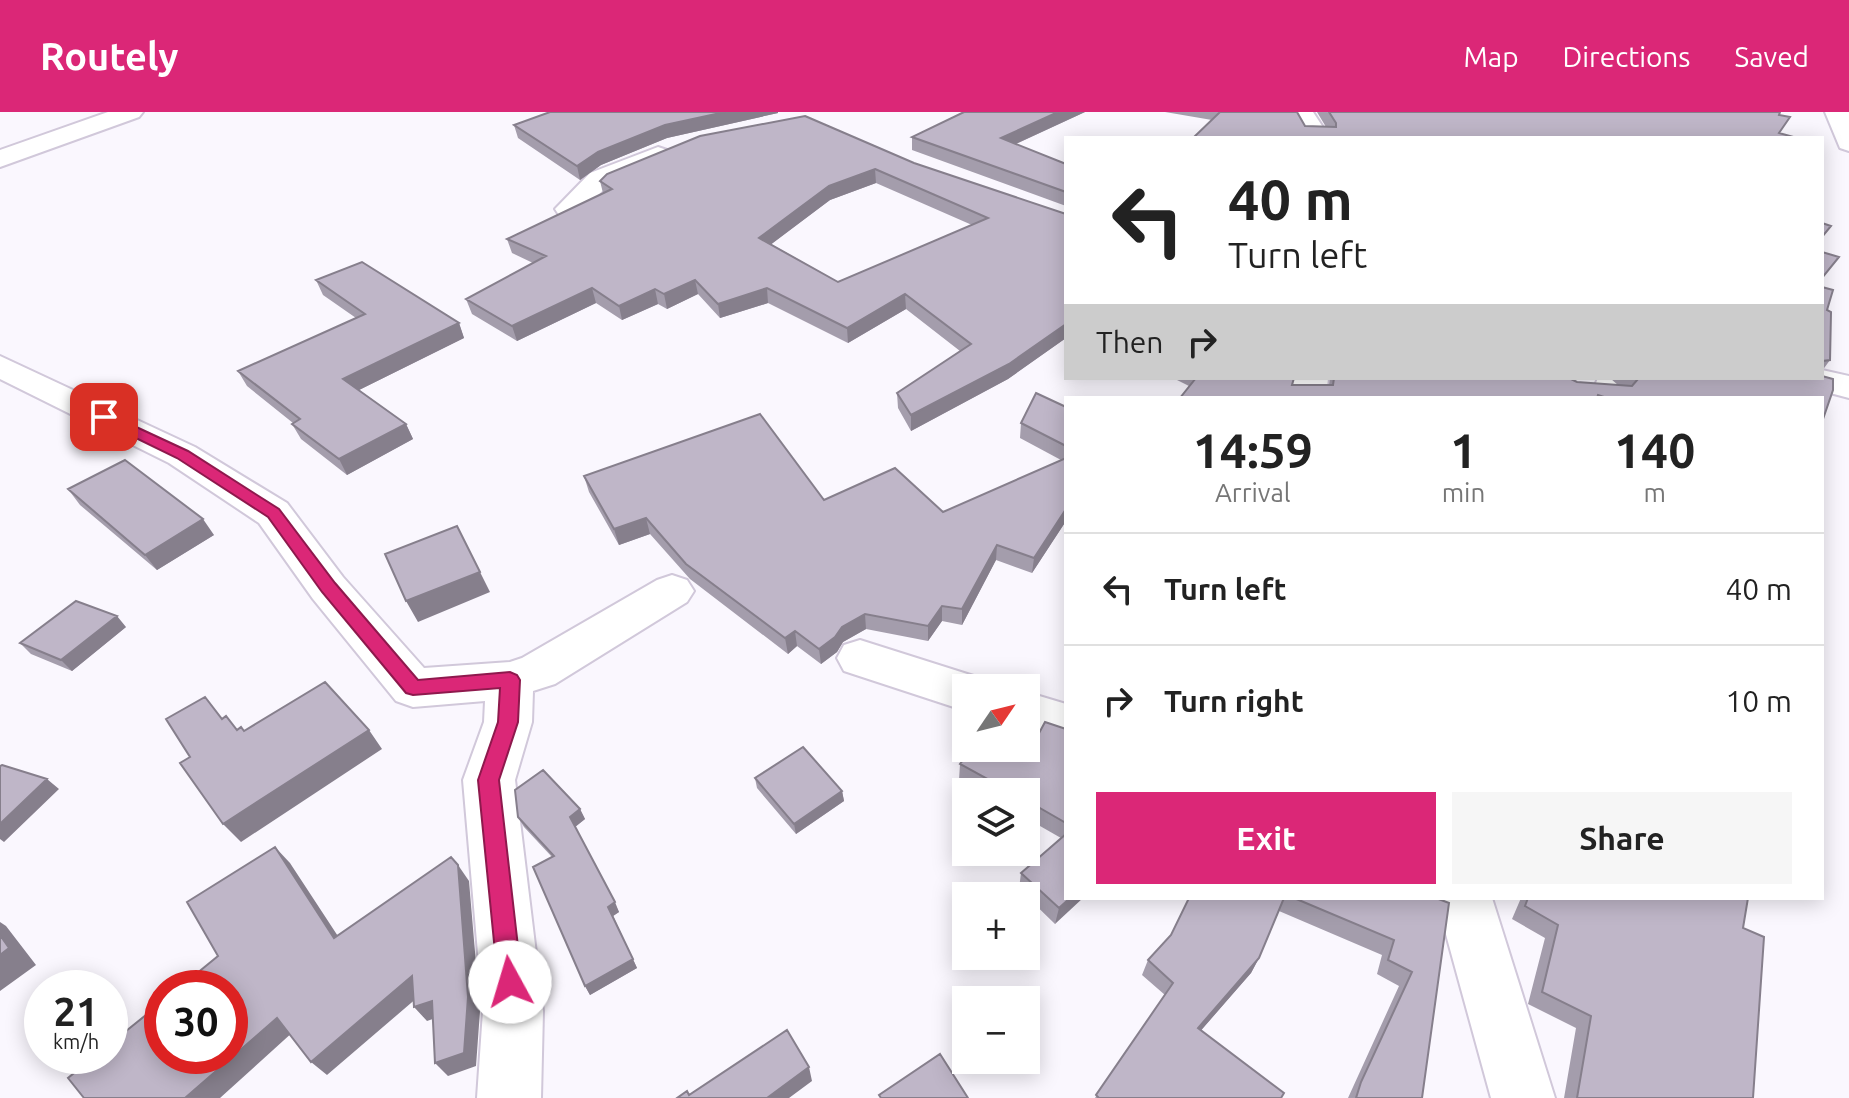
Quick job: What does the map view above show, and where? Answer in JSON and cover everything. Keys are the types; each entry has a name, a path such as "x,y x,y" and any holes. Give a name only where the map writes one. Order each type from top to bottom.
{"main road":[{"path":"0,159 131,112"},
{"path":"1301,112 1316,136"},
{"path":"1837,112 1849,143"},
{"path":"569,209 599,179 681,146"},
{"path":"0,366 182,455 273,513 328,588 413,688 510,680 538,671 672,591"},
{"path":"1820,380 1849,387"},
{"path":"1573,382 1610,390"},
{"path":"860,658 952,688"},
{"path":"509,1098 513,1011 489,780 508,722 510,680"},
{"path":"1040,716 1064,723"},
{"path":"1465,900 1523,1098"}],"building":[{"path":"550,112 725,112 665,125 598,152 577,166 514,125"},
{"path":"964,112 1058,112 1001,138 1064,163 1064,191 912,137"},
{"path":"1220,112 1297,112 1305,126 1336,127 1329,112 1780,112 1779,115 1790,117 1779,133 1790,136 1195,136"},
{"path":"805,116 914,163 1064,213 1064,325 1009,364 911,415 897,393 971,344 905,294 847,328 767,288 718,304 695,280 664,294 655,289 619,306 592,288 512,326 466,299 546,256 507,239 612,189 600,181 607,174 700,136","holes":["875,169 988,218 838,282 759,238 829,186"]},
{"path":"1824,253 1839,257 1824,276"},
{"path":"362,262 459,323 343,379 406,424 339,459 292,424 300,419 238,371 365,314 316,280"},
{"path":"1824,288 1833,290 1827,310 1831,312 1830,360 1824,361"},
{"path":"1824,377 1833,379 1833,390 1824,416 1824,396 1182,396 1194,380 1293,380 1292,385 1333,385 1334,380 1573,380 1632,386 1637,380 1824,380"},
{"path":"1036,393 1064,406 1064,445 1021,423"},
{"path":"760,414 824,500 895,468 943,512 1064,459 1064,512 1034,558 997,545 962,609 942,606 928,626 865,614 842,627 819,649 795,631 785,638 686,564 646,518 614,529 584,476"},
{"path":"125,460 203,519 145,555 68,489"},
{"path":"457,526 480,572 406,601 385,554"},
{"path":"76,601 117,616 61,660 20,643"},
{"path":"325,682 369,730 223,824 180,763 190,757 166,719 205,697 222,719 226,716 237,730 241,727 244,731"},
{"path":"1045,722 1064,728 1064,822 1040,808 1040,778 986,778 960,764 1040,762 1040,731"},
{"path":"803,747 842,791 794,824 755,778"},
{"path":"0,766 47,779 0,824"},
{"path":"543,770 580,809 570,817 615,902 608,907 633,959 585,986 533,867 554,856 518,817 515,790"},
{"path":"1064,836 1064,900 1068,900 1059,908 1040,890 1040,882 1031,882 1021,873 1029,866 1040,866 1040,857"},
{"path":"275,847 334,938 451,857 458,865 468,997 464,1053 435,1063 432,1001 414,1007 412,976 311,1062 277,1018 248,1043 248,970 201,970 218,956 187,902"},
{"path":"1188,900 1283,900 1259,958 1198,1028 1284,1093 1281,1098 1099,1098 1096,1095 1173,983 1148,960 1171,935"},
{"path":"1299,900 1441,900 1449,903 1422,1098 1356,1098 1412,972 1388,960 1394,940"},
{"path":"1527,900 1748,900 1743,928 1764,937 1753,1098 1577,1098 1591,1016 1542,992 1558,925 1525,906"},
{"path":"0,935 9,948 0,955"},
{"path":"144,1017 144,1074 213,1074 185,1098 84,1098 68,1078 73,1074 128,1074 128,1029"},
{"path":"787,1030 809,1067 767,1098 677,1098 687,1091 689,1095"},
{"path":"940,1054 968,1098 881,1098 879,1095"}],"route":[{"path":"104,417 182,455 273,513 328,588 413,688 510,680 508,722 489,780 510,982"}]}
